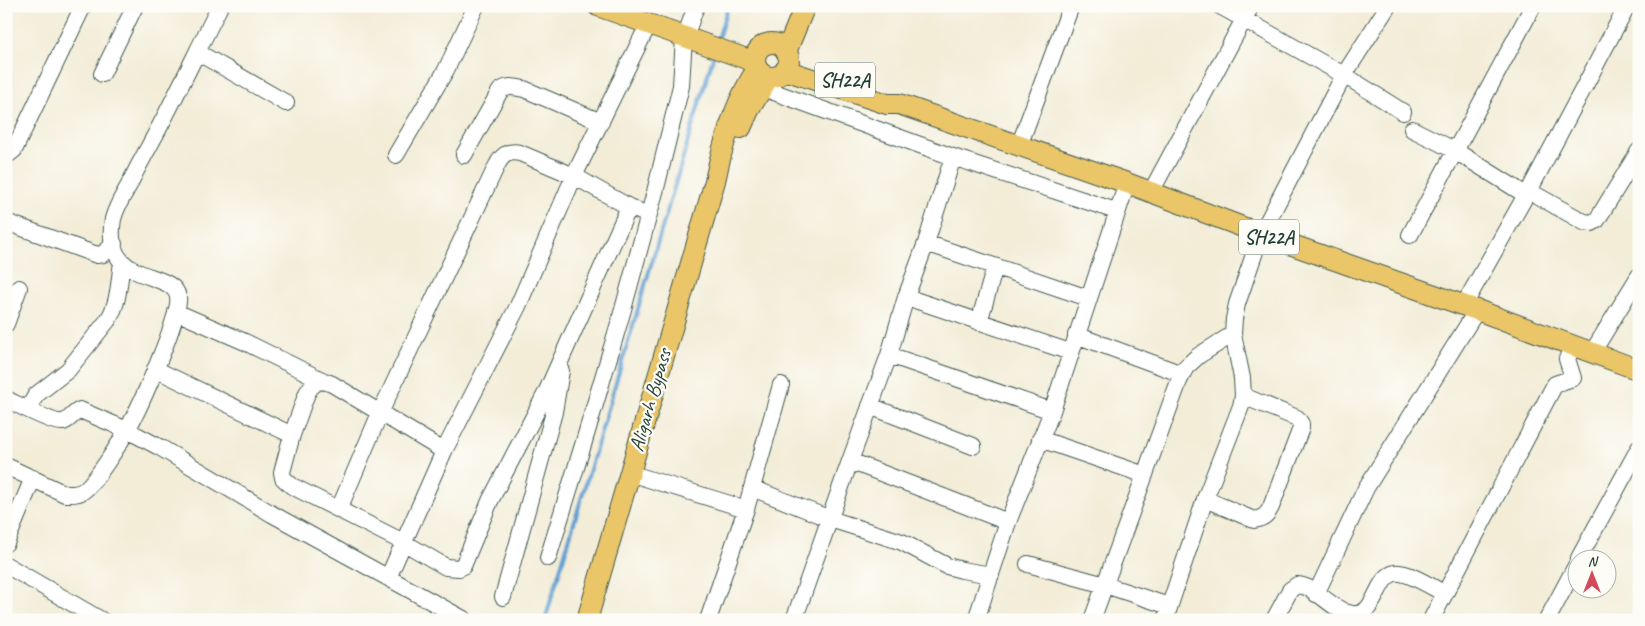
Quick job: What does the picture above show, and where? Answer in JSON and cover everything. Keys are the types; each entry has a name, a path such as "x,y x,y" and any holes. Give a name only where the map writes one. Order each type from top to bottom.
{"main road":[{"name":"SH22A","path":"598,6 648,25 693,34"},
{"name":"SH22A","path":"638,6 693,34 766,61 887,104 900,104 1127,183 1261,234 1639,370"},
{"name":"Aligarh Bypass","path":"587,620 715,181 728,160 749,110 766,61 792,6"},
{"name":"Aligarh Bypass","path":"766,61 805,6"}],"street":[{"path":"6,154 10,154 14,150 83,6"},
{"path":"102,74 135,6"},
{"path":"396,155 446,70 476,6"},
{"path":"548,558 583,445 648,215 693,34 696,6"},
{"path":"1019,146 1071,6"},
{"path":"1220,6 1248,13 1403,112"},
{"path":"1028,564 1105,585 1167,613 1205,499 1241,406 1243,396 1242,378 1233,334 1237,304 1261,234 1344,76 1388,6"},
{"path":"1410,235 1533,6"},
{"path":"1316,594 1366,488 1470,308 1528,193 1627,6"},
{"path":"6,466 65,494 74,494 83,491 92,483 127,430 155,369 176,312 178,296 175,290 167,284 129,269 122,262 112,234 115,210 162,122 219,7"},
{"path":"1151,192 1248,13"},
{"path":"388,578 444,451 518,306 574,176 648,25"},
{"path":"197,52 286,103"},
{"path":"766,61 953,156 1116,211"},
{"path":"464,155 500,91 505,87 512,86 524,89 601,122"},
{"path":"1412,129 1454,150 1528,193 1584,222 1597,220 1639,151"},
{"path":"339,509 380,413 501,158 506,153 520,152 574,176 629,207 648,215"},
{"path":"794,620 889,355 906,297 926,244 953,156"},
{"path":"976,620 1008,522 1052,411 1116,211 1127,183"},
{"path":"324,381 318,382 307,393 283,466 283,478 292,486 403,542 446,567 459,568 463,566 490,501 546,393 629,207"},
{"path":"6,222 97,254 103,254 114,244"},
{"path":"926,244 1088,298"},
{"path":"28,409 41,390 68,370 111,316 116,302 122,262"},
{"path":"979,322 996,267"},
{"path":"1592,353 1639,276"},
{"path":"6,324 19,288"},
{"path":"906,297 1070,352"},
{"path":"176,312 245,342 344,390 444,451"},
{"path":"1092,620 1182,374 1186,367 1198,356 1233,334"},
{"path":"1076,335 1182,374"},
{"path":"1431,620 1556,384 1573,378 1567,359 1573,346"},
{"path":"503,597 554,412 560,384 563,354"},
{"path":"889,355 1052,411"},
{"path":"155,369 292,435"},
{"path":"708,620 746,509 781,386"},
{"path":"1205,499 1254,520 1262,519 1267,515 1271,507 1298,437 1301,424 1297,418 1243,396"},
{"path":"6,400 56,422 67,420 80,410 127,430 272,514 465,620"},
{"path":"870,406 973,446"},
{"path":"1040,439 1145,475"},
{"path":"1584,548 1639,448"},
{"path":"850,461 1008,522"},
{"path":"629,473 746,509"},
{"path":"6,542 32,478"},
{"path":"752,488 830,519 902,542 947,566 991,575"},
{"path":"6,565 101,620"},
{"path":"1274,620 1293,587 1301,585 1316,594 1340,616 1363,611 1371,606 1388,576 1395,573 1412,577 1445,594"},
{"path":"1546,620 1568,580"}],"waterway":[{"path":"717,42 728,6"},
{"path":"545,620 714,54"}]}
